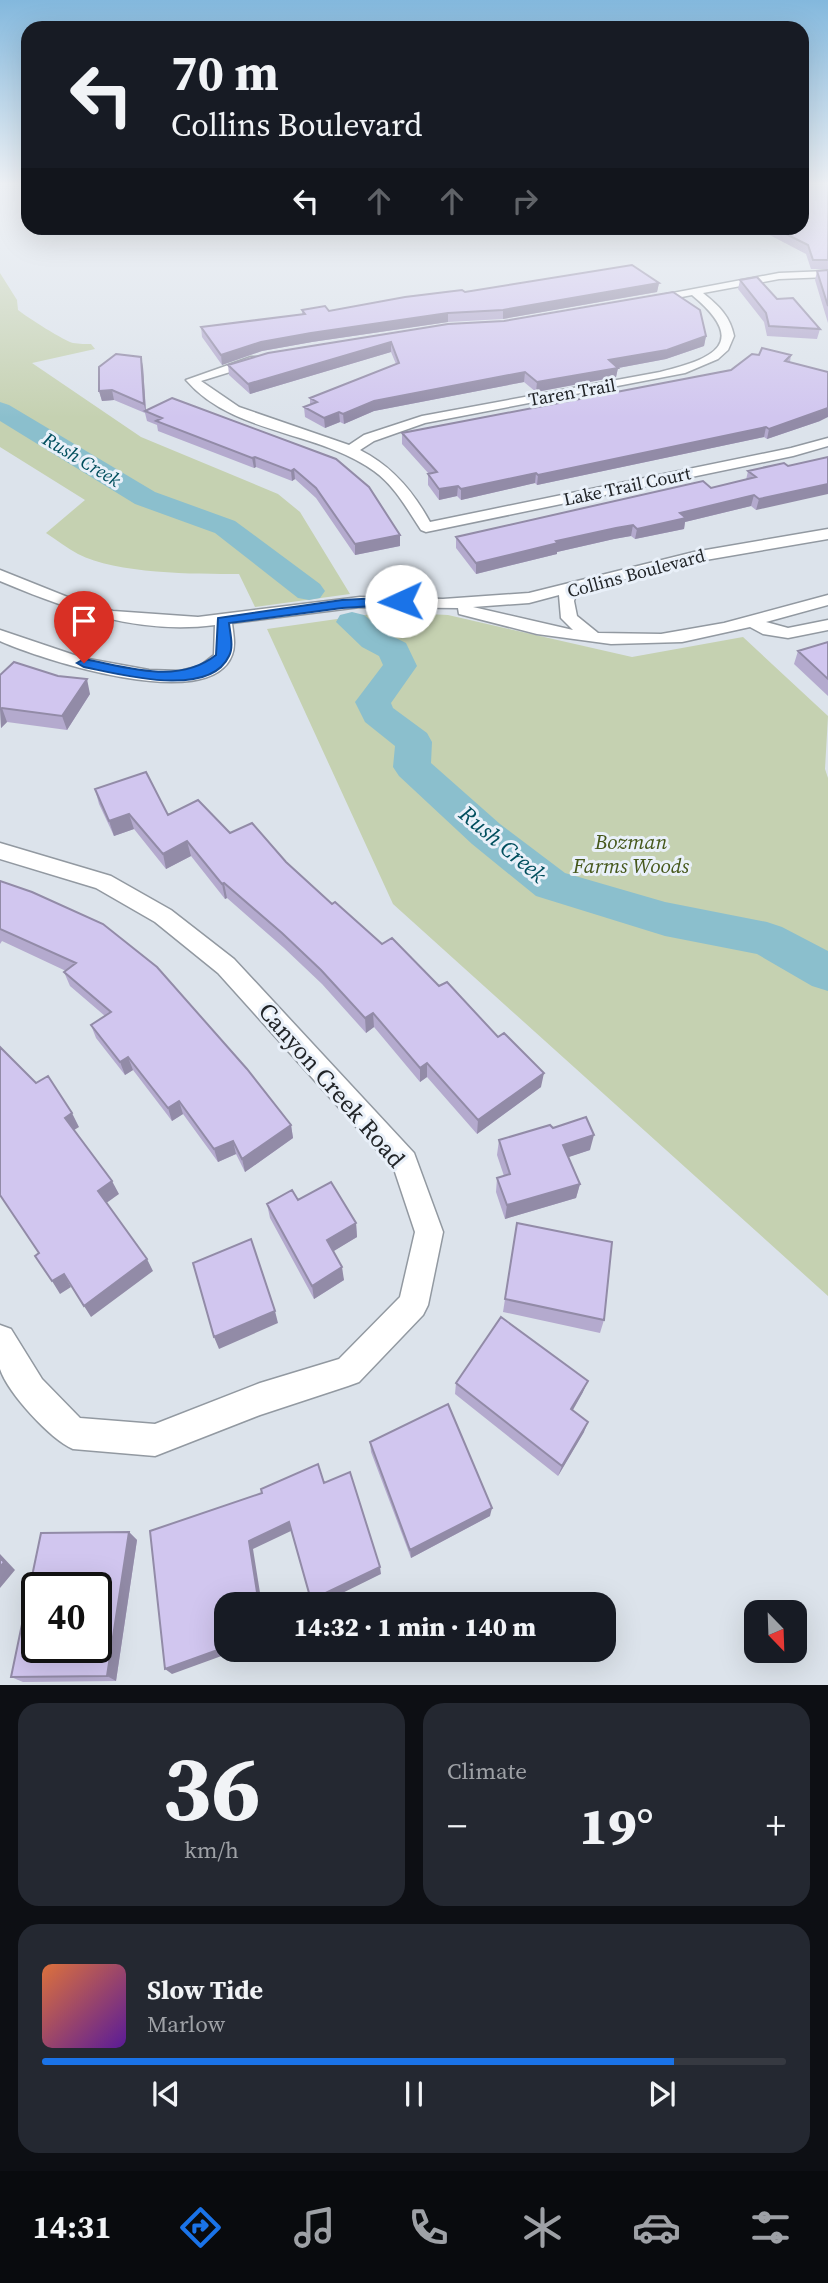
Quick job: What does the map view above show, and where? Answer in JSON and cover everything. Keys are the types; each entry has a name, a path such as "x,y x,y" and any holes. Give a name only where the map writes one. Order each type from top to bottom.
{"street":[{"path":"642,301 779,276 828,274"},
{"name":"Taren Trail","path":"349,451 369,438 422,420 660,376 706,361 724,348 730,332 727,319 715,306 695,292"},
{"path":"266,357 192,380 221,404 349,451"},
{"name":"Lake Trail Court","path":"349,451 380,469 399,487 426,527 793,452 828,442"},
{"name":"Collins Boulevard","path":"0,575 69,604 112,616 156,621 223,620 360,602 443,604 509,601 569,590 694,556 828,534"},
{"path":"569,590 566,601 569,618 596,639"},
{"name":"Collins Boulevard","path":"443,604 527,626 596,639 661,639 828,600"},
{"path":"0,635 32,648 104,668 185,677 207,669 222,657 225,650 223,620"},
{"path":"751,620 764,629 783,634 828,625"},
{"name":"Canyon Creek Road","path":"0,851 103,882 163,916 226,966 405,1162 429,1232 412,1305 348,1371 260,1399 155,1440 73,1433 31,1390 0,1340"}],"green space":[{"path":"0,273 17,300 18,310 62,338 73,343 91,344 95,349 32,363 141,437 278,494 300,512 350,594 255,607 239,574 156,572 113,566 78,554 46,533 85,500 0,447"},
{"name":"Bozman Farms Woods","path":"386,612 448,615 632,657 743,637 828,716 825,769 828,778 828,1296 393,904 267,629"}],"building":[{"path":"632,265 659,283 503,310 448,313 311,333 261,342 221,355 201,327 305,314 302,310 325,306 329,311 405,297 462,290 465,292"},
{"path":"828,270 828,306 817,271"},
{"path":"757,277 777,299 793,298 820,329 769,326 766,313 740,280"},
{"path":"673,292 700,310 706,336 667,350 609,360 618,368 537,382 525,372 374,401 343,414 339,412 324,418 304,407 317,402 310,398 399,363 391,342 248,384 228,365 268,353 448,324 504,321"},
{"path":"762,348 791,355 785,361 828,372 828,408 769,429 766,427 461,489 458,486 439,489 428,474 437,472 402,433 731,370 752,354 759,355"},
{"path":"116,354 141,357 144,404 112,390 99,391 99,367"},
{"path":"172,398 336,459 369,487 400,535 355,544 316,488 294,469 291,471 252,458 156,421 162,418 145,411"},
{"path":"828,457 828,484 759,499 754,495 680,513 686,518 637,529 633,525 616,528 476,563 456,537 703,481 711,488 756,477 748,471"},
{"path":"828,642 828,679 798,651"},
{"path":"14,662 58,676 87,679 62,716 0,709 0,675"},
{"path":"146,772 168,815 198,800 230,833 252,823 286,862 332,904 335,902 382,944 392,938 439,986 447,982 498,1037 504,1033 544,1073 478,1120 427,1063 420,1068 373,1013 365,1018 282,933 222,884 187,841 163,854 129,814 109,821 95,789"},
{"path":"0,881 32,892 103,924 157,967 247,1069 291,1125 242,1159 233,1141 214,1149 179,1101 168,1108 128,1057 120,1062 91,1025 111,1012 64,972 76,963 0,929"},
{"path":"0,1047 36,1083 48,1076 72,1113 65,1118 112,1181 98,1191 147,1259 84,1306 64,1274 52,1281 35,1256 39,1253 0,1195"},
{"path":"586,1117 594,1135 563,1145 580,1184 507,1205 497,1178 510,1174 499,1140 550,1125 553,1128"},
{"path":"331,1182 356,1223 327,1240 342,1267 312,1286 267,1204 292,1190 298,1200"},
{"path":"517,1223 612,1242 604,1320 505,1299"},
{"path":"251,1239 275,1311 214,1337 193,1263"},
{"path":"501,1317 588,1381 571,1409 588,1422 562,1466 456,1383"},
{"path":"448,1404 492,1508 410,1550 370,1442"},
{"path":"318,1464 324,1483 350,1472 380,1567 328,1592 309,1592 289,1522 249,1541 257,1592 214,1592 214,1651 165,1669 150,1531 262,1493 261,1489"},
{"path":"129,1532 112,1643 112,1572 33,1572 41,1533"},
{"path":"21,1629 21,1663 109,1663 107,1676 11,1677"}],"waterway":[{"name":"Rush Creek","path":"0,410 145,498 225,527 309,591"},
{"name":"Rush Creek","path":"352,622 374,640 394,650 400,666 373,702 378,714 414,742 412,767 486,834 551,885 665,919 767,939 828,973"}],"route":[{"path":"84,663 142,674 185,677 207,669 222,657 225,650 223,620 342,604 401,601"}]}
